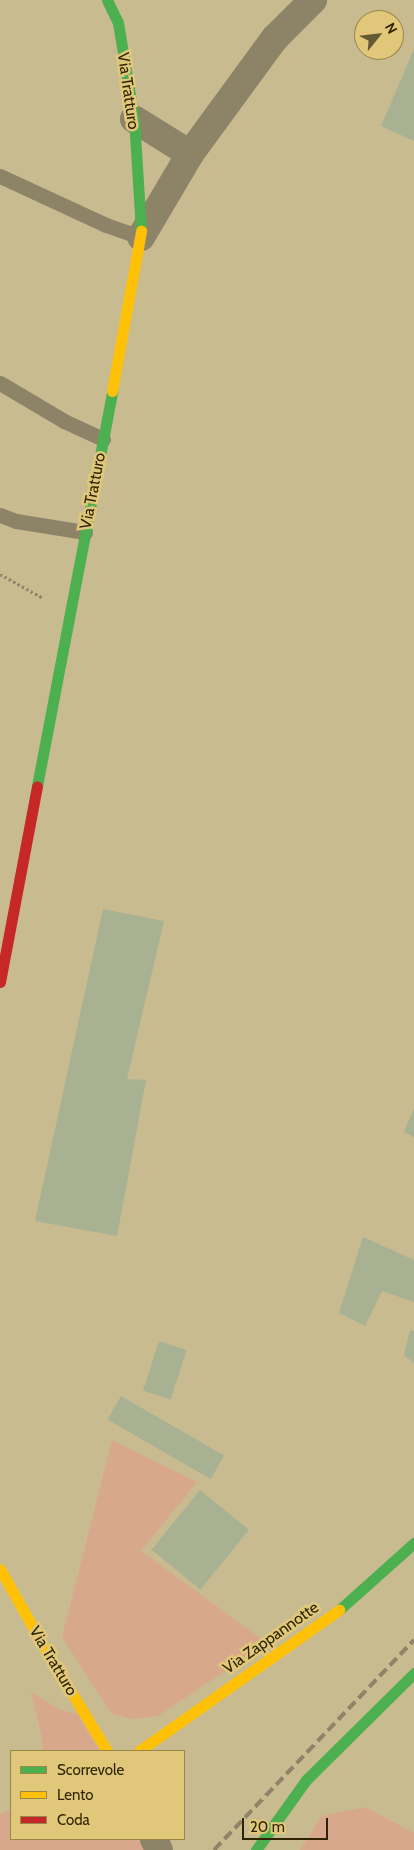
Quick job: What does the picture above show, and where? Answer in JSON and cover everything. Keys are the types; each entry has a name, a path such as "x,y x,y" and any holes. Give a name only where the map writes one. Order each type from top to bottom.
{"street":[{"name":"Via Tratturo","path":"0,982 141,237 134,119 118,23 107,0"},
{"path":"141,237 190,154 275,38 313,0"},
{"path":"134,119 190,154"},
{"name":"Via Zappannotte","path":"141,1750 349,1603 414,1543"},
{"name":"Via Tratturo","path":"0,1569 45,1649 106,1750"},
{"path":"256,1850 306,1780 414,1673"}],"lane":[{"path":"0,176 106,225 141,237"},
{"path":"0,383 64,421 103,439"},
{"path":"0,515 16,521 85,532"}],"path":[{"path":"0,574 70,612"}],"shaded area":[{"path":"112,1440 197,1482 141,1551 267,1643 158,1716 132,1719 111,1713 62,1637"},
{"path":"31,1692 61,1710 78,1714 98,1750 43,1750 42,1738"},
{"path":"365,1807 414,1833 414,1850 300,1850 322,1816"},
{"path":"10,1810 10,1840 149,1840 154,1850 0,1850 0,1814"}],"building":[{"path":"414,49 414,141 381,126"},
{"path":"103,909 164,921 127,1079 146,1080 117,1236 35,1221"},
{"path":"414,1108 414,1137 404,1132"},
{"path":"363,1237 414,1260 414,1302 382,1291 365,1326 339,1313"},
{"path":"410,1330 414,1331 414,1363 404,1355"},
{"path":"159,1341 187,1350 171,1399 143,1390"},
{"path":"121,1396 224,1456 211,1479 108,1419"},
{"path":"200,1490 249,1530 201,1589 152,1550"}],"railway":[{"path":"214,1850 414,1640"}],"traffic: fast":[{"path":"107,0 118,23 134,119 141,231"},
{"path":"37,786 112,391"},
{"path":"339,1610 414,1543"},
{"path":"256,1850 306,1780 414,1673"}],"traffic: slow":[{"path":"112,391 141,231"},
{"path":"0,1569 45,1649 106,1750"},
{"path":"140,1750 339,1610"}],"traffic: jam":[{"path":"0,982 37,786"}]}
